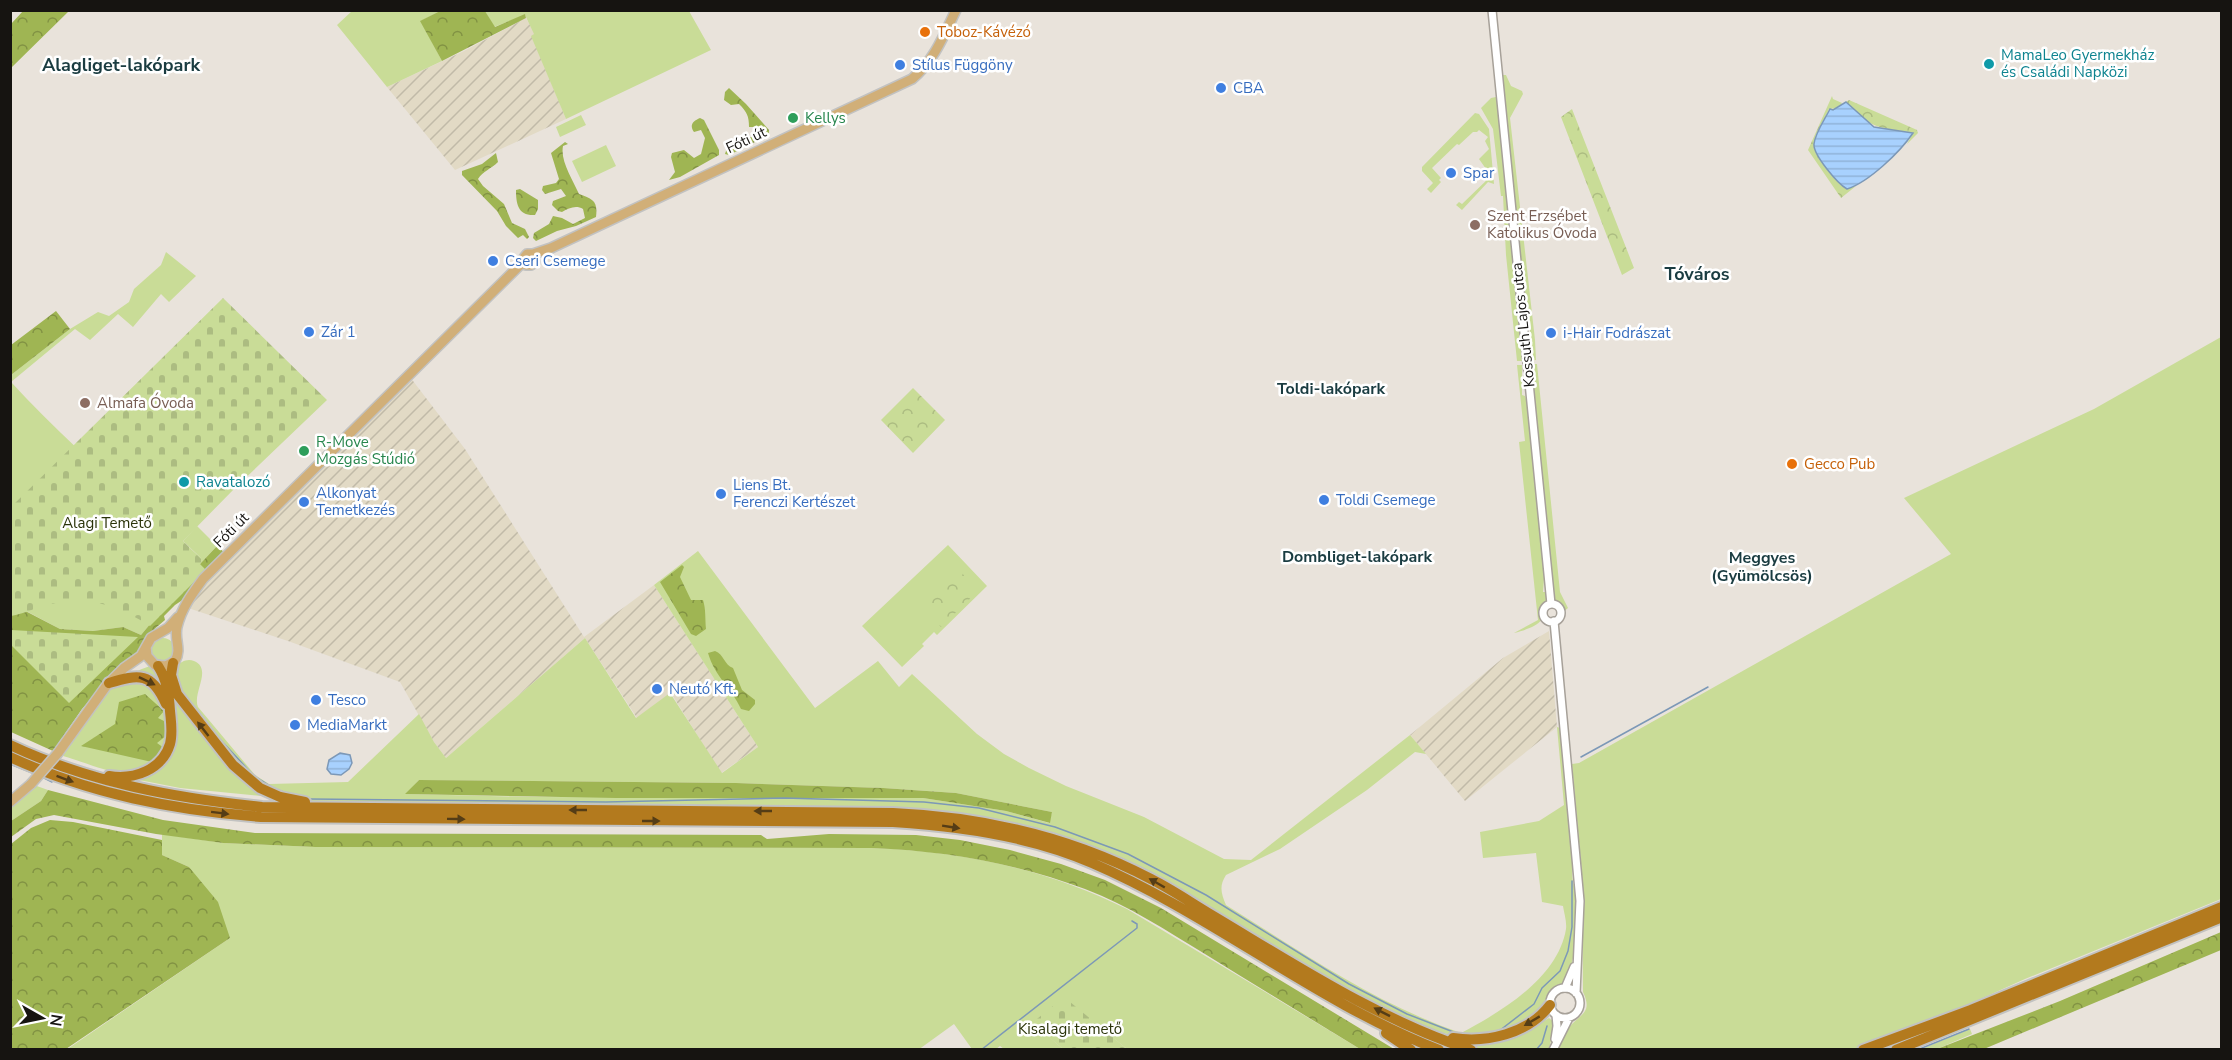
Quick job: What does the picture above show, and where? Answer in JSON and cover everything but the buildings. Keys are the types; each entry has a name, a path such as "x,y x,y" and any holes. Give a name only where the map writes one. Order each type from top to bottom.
{"highway":[{"path":"173,663 172,681 180,701 223,755 249,780 265,791 294,800 359,809"},
{"path":"76,772 92,772 120,778 134,776 150,769 160,760 170,743 172,728 166,680 155,664"},
{"path":"109,683 134,676 147,679 159,688 170,711"},
{"path":"10,745 76,772 123,786 191,799 262,807 883,812 946,816 998,825 1058,840 1151,879 1334,987 1431,1035 1471,1050"},
{"path":"10,757 78,784 129,798 237,815 523,820 882,821 924,824 997,835 1045,846 1090,862 1188,910 1354,1010 1410,1050"},
{"path":"1863,1050 1971,1010 2222,907"},
{"path":"1896,1050 2222,916"},
{"path":"1354,1010 1439,1050"},
{"path":"1431,1035 1466,1040 1495,1038 1553,1010"}],"main road":[{"name":"Fóti út","path":"183,610 203,579 511,275 530,260 550,248 912,79 933,56 956,10"},
{"path":"10,802 31,784 58,753 109,683 141,656 151,638 168,628 183,610"},
{"path":"120,672 155,664 166,666 173,663 179,653 176,640 177,628 183,610"},
{"path":"160,634 169,635 176,640"},
{"path":"146,647 147,656 155,664"}],"street":[{"name":"Kossuth Lajos utca","path":"1492,10 1551,604"},
{"path":"1551,604 1560,610 1559,618 1548,621 1543,614 1545,608 1551,604"},
{"path":"1553,1048 1569,1018 1576,1014 1580,1007 1580,1000 1576,993 1579,874 1554,621"},
{"path":"1553,1048 1557,1026 1552,996 1565,988 1572,975 1577,956"},
{"path":"1565,988 1576,993"},
{"path":"1553,1010 1569,1018"}],"shaded area":[{"path":"526,18 535,34 532,36 566,119 455,170 387,87 464,51"},
{"path":"410,377 465,449 584,637 654,585 758,747 721,773 671,693 637,718 585,638 446,758 434,742 400,682 188,608 203,582"},
{"path":"1549,631 1557,727 1465,801 1410,735 1503,658"}],"green space":[{"path":"23,11 69,11 11,68 11,24"},
{"path":"352,11 440,11 421,21 442,61 387,87 337,25"},
{"path":"440,11 485,11 495,27 525,14 526,18 442,61 420,21"},
{"path":"485,11 689,11 711,50 566,119 531,36 534,34 525,15 494,27"},
{"path":"1502,75 1506,75 1511,86 1522,91 1523,94 1510,118 1535,340 1536,360 1531,361 1531,329 1520,270"},
{"path":"729,88 769,130 769,135 729,155 725,154 728,145 747,137 756,137 758,131 755,127 749,127 747,114 739,104 731,105 724,100 725,92"},
{"path":"1832,96 1833,99 1842,103 1839,108 1829,109 1814,144 1817,155 1838,181 1847,189 1856,186 1841,198 1808,150"},
{"path":"1496,97 1523,361 1517,361 1506,255 1503,196 1501,196 1493,129 1481,108 1491,98"},
{"path":"1849,100 1917,130 1918,133 1907,144 1913,133 1869,123 1846,102"},
{"path":"1572,109 1634,268 1622,275 1561,117"},
{"path":"1475,113 1479,114 1489,129 1494,184 1488,182 1462,210 1456,205 1459,202 1462,204 1491,176 1479,159 1489,149 1485,141 1488,137 1479,130 1473,132 1432,168 1441,178 1439,180 1441,182 1431,193 1427,189 1433,183 1422,171 1422,167"},
{"path":"581,115 586,125 560,137 556,127"},
{"path":"700,118 704,120 719,150 719,155 680,177 669,180 675,172 672,153 684,150 694,158 701,154 705,138 701,130 694,132 692,127 694,122"},
{"path":"565,142 568,144 563,146 563,158 579,194 594,201 596,217 536,241 533,238 534,233 549,224 553,216 573,224 585,218 583,209 578,207 562,212 552,205 553,201 566,196 561,189 545,194 542,190 543,186 556,183 559,179 551,153"},
{"path":"606,145 616,166 582,182 572,161"},
{"path":"496,153 498,162 478,179 504,204 512,223 525,229 529,237 527,239 523,235 518,238 506,226 497,211 462,175 462,171 482,164"},
{"path":"520,189 538,200 535,215 529,215 519,208 516,190"},
{"path":"166,252 196,276 169,302 161,294 133,327 118,314 90,340 75,329 11,382 11,375 70,329 98,312 109,316 129,302 134,289 161,265"},
{"name":"Alagi Temető","path":"223,298 327,400 183,541 202,560 200,564 206,570 150,626 126,612 88,601 61,602 11,616 10,508"},
{"path":"56,311 70,329 11,375 11,345"},
{"path":"2221,337 2221,899 2025,979 1898,1036 1857,1049 1558,1050 1570,1027 1585,1011 1587,1003 1583,992 1582,874 1572,764 1579,763 1951,554 1904,498 2094,409"},
{"path":"1530,364 1537,364 1560,592 1568,608 1561,614 1555,607"},
{"path":"1517,365 1522,365 1522,395 1525,396 1528,405 1546,578 1543,592 1546,592 1547,602 1544,615 1537,624 1514,633 1538,620 1519,442 1525,441"},
{"path":"11,382 80,451 202,559 183,541 197,526 217,546 141,635 123,627 93,631 60,629 11,603"},
{"path":"913,388 945,420 913,453 881,420"},
{"path":"948,545 987,586 937,635 934,632 922,644 924,646 902,667 862,626"},
{"path":"217,546 226,554 187,597 164,616 165,620 146,639 141,654 103,685 82,709 53,751 11,732 10,603 60,629 93,631 123,627 141,635"},
{"path":"698,551 815,708 878,661 899,687 912,674 977,734 1004,754 1066,786 1144,817 1224,859 1251,860 1410,735 1426,754 1415,752 1367,790 1280,849 1226,875 1222,883 1222,893 1226,905 1340,976 1399,1007 1461,1033 1493,1015 1526,991 1552,963 1561,947 1566,929 1563,906 1542,902 1536,853 1483,858 1480,832 1539,821 1564,805 1557,727 1560,728 1574,867 1572,879 1577,912 1574,954 1565,984 1552,992 1546,1008 1510,1031 1459,1037 1424,1028 1336,985 1289,955 1152,877 1000,823 312,803 271,790 247,774 213,737 175,682 176,666 189,660 199,665 202,675 198,707 255,775 269,784 348,782 419,714 434,742 446,758 585,638 636,718 670,693 722,773 758,747 654,585","holes":["419,780 736,783 956,793 1052,812 1049,823 1006,811 923,798 535,797 406,794"]},
{"path":"682,565 684,567 680,577 691,600 703,600 704,603 706,629 696,636 691,634 660,582"},
{"path":"961,572 978,591 941,627 923,608"},
{"path":"10,630 138,637 69,703 11,645"},
{"path":"163,638 168,639 174,645 174,655 168,661 163,662 158,661 152,655 151,650 152,645 158,639"},
{"path":"715,651 733,668 742,690 755,700 755,704 749,711 741,709 715,669 708,653"},
{"path":"150,666 158,671 168,717 166,739 158,757 143,769 121,773 63,756 99,702 109,691 134,672"},
{"path":"169,684 196,726 272,797 180,788 139,780 159,769 168,757"},
{"path":"145,694 164,711 158,718 168,723 167,735 157,743 164,748 152,762 81,746 115,724 119,702"},
{"path":"419,780 736,783 883,788 956,793 1052,812 1050,823 1006,811 923,798 616,798 405,794"},
{"path":"34,785 48,790 41,801 11,821 11,805"},
{"path":"48,790 163,820 255,833 761,835 767,839 829,834 916,835 960,840 1010,850 1061,864 1105,880 1161,908 1394,1049 1360,1049 1132,911 1085,889 1007,865 953,855 872,848 315,847 223,843 156,834 54,815 36,819 11,837 11,821 41,801"},
{"path":"50,820 73,822 162,840 162,855 189,867 218,902 230,938 66,1049 11,1049 11,844 31,828"},
{"path":"162,834 223,843 315,847 872,848 971,858 1065,883 1127,909 1360,1049 1127,1049 1064,998 1033,1023 1063,1049 1004,1049 1000,1046 996,1049 972,1049 954,1024 918,1050 66,1050 230,938 189,867 162,855"},
{"path":"2221,932 2221,950 1984,1049 1937,1049 2060,1001"},
{"name":"Kisalagi temető","path":"1064,997 1127,1049 1063,1049 1032,1023"},
{"path":"1549,1018 1555,1023 1549,1049 1479,1049 1462,1044 1487,1043 1508,1038"},
{"path":"1970,1029 1972,1034 1937,1049 1919,1050"}],"water":[{"path":"1846,102 1874,127 1913,133 1883,166 1865,180 1847,189 1827,169 1817,155 1814,144 1830,109 1833,110"},
{"path":"340,753 350,755 352,763 349,769 341,775 331,774 327,769 329,760"}],"waterway":[{"path":"1581,757 1708,687"},
{"path":"216,735 254,776 273,788"},
{"path":"10,764 35,774"},
{"path":"42,777 52,782"},
{"path":"277,790 287,793"},
{"path":"309,799 606,802 784,798 924,802 979,808 1055,827 1128,854 1206,895 1349,984 1407,1014 1456,1033"},
{"path":"1499,1031 1534,1004 1542,988 1560,971 1568,951 1572,927 1572,881"},
{"path":"981,1050 1137,928 1137,924 1132,921"},
{"path":"1536,1050 1542,1043 1547,1026"},
{"path":"1917,1050 1969,1029"}],"place":[{"name":"Toboz-Kávézó","path":"925,32"},
{"name":"MamaLeo Gyermekház és Családi Napközi","path":"1989,64"},
{"name":"Stílus Függöny","path":"900,65"},
{"name":"CBA","path":"1221,88"},
{"name":"Kellys","path":"793,118"},
{"name":"Spar","path":"1451,173"},
{"name":"Szent Erzsébet Katolikus Óvoda","path":"1475,225"},
{"name":"Cseri Csemege","path":"493,261"},
{"name":"Zár 1","path":"309,332"},
{"name":"i-Hair Fodrászat","path":"1551,333"},
{"name":"Almafa Óvoda","path":"85,403"},
{"name":"R-Move Mozgás Stúdió","path":"304,451"},
{"name":"Gecco Pub","path":"1792,464"},
{"name":"Ravatalozó","path":"184,482"},
{"name":"Liens Bt. Ferenczi Kertészet","path":"721,494"},
{"name":"Toldi Csemege","path":"1324,500"},
{"name":"Alkonyat Temetkezés","path":"304,502"},
{"name":"Neutó Kft.","path":"657,689"},
{"name":"Tesco","path":"316,700"},
{"name":"MediaMarkt","path":"295,725"}],"district":[{"name":"Alagliget-lakópark","path":"121,65"},
{"name":"Tóváros","path":"1697,274"},
{"name":"Toldi-lakópark","path":"1331,389"},
{"name":"Dombliget-lakópark","path":"1357,557"},
{"name":"Meggyes (Gyümölcsös)","path":"1762,567"}]}
